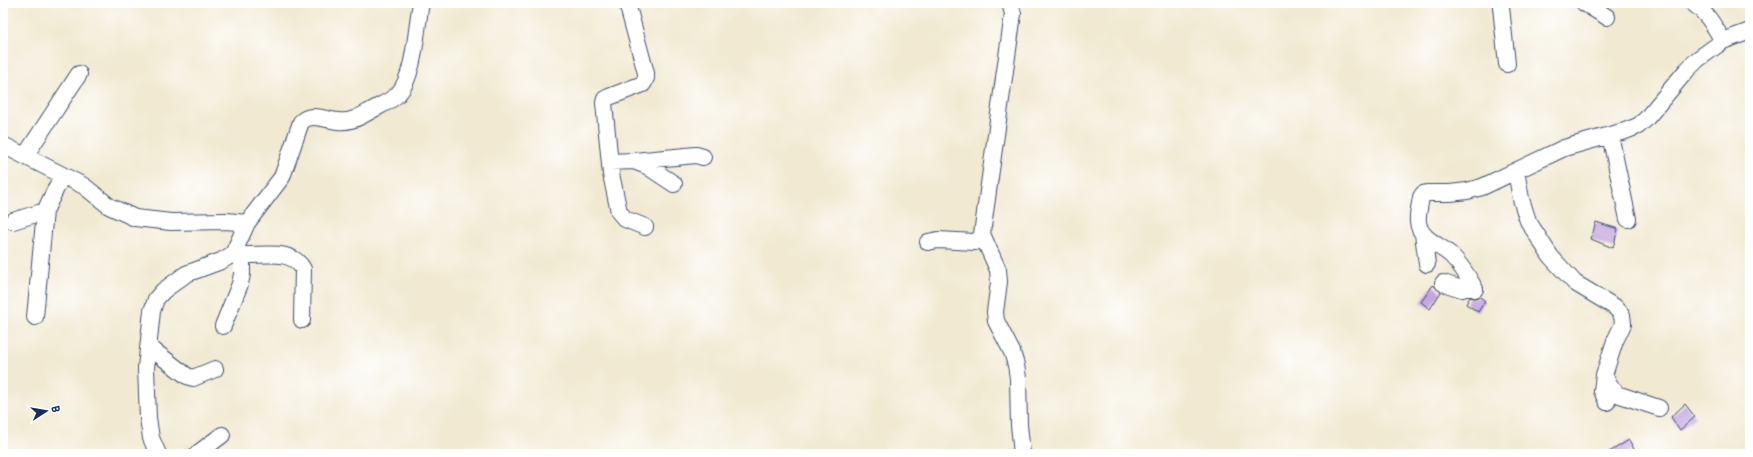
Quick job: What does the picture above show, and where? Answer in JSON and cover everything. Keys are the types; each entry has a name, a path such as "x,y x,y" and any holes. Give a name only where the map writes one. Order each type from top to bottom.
{"street":[{"path":"223,326 240,284 242,274 237,255 246,223 282,178 301,122 305,118 312,116 340,122 356,119 398,94 409,73 421,3"},
{"path":"627,3 645,65 646,78 643,84 609,97 604,103 611,174 619,212 626,219 646,227"},
{"path":"928,242 938,240 975,242 979,240 982,234 1013,14 1010,3"},
{"path":"1502,3 1501,7 1507,64"},
{"path":"1584,3 1607,17"},
{"path":"1693,3 1704,11 1710,18 1723,42"},
{"path":"1427,264 1423,234 1418,222 1421,197 1423,194 1467,191 1482,187 1564,148 1610,136 1638,126 1646,119 1686,71 1698,59 1723,42 1750,31"},
{"path":"25,156 79,74"},
{"path":"1610,136 1628,219"},
{"path":"3,145 84,186 109,206 135,218 171,222 226,221 246,223"},
{"path":"610,162 696,155 703,157"},
{"path":"634,161 647,166 674,184"},
{"path":"1516,171 1521,200 1528,221 1551,257 1575,283 1615,307 1622,315 1623,324 1615,341 1604,375 1602,391 1607,402"},
{"path":"35,317 45,211 62,176"},
{"path":"13,221 45,211"},
{"path":"982,234 998,270 999,282 995,312 996,321 1012,352 1016,365 1022,454"},
{"path":"1423,234 1432,243 1451,255 1462,267 1474,288 1462,289 1443,283"},
{"path":"158,454 151,438 148,418 146,368 152,311 156,299 163,291 186,274 237,255 270,253 295,259 303,269 302,320"},
{"path":"149,346 187,376 193,378 215,369"},
{"path":"1604,375 1611,387 1618,394 1659,408"},
{"path":"197,454 222,435"}],"building":[{"path":"1596,222 1618,229 1613,248 1591,239"},
{"path":"1433,285 1441,292 1430,309 1421,302"},
{"path":"1470,297 1480,297 1485,301 1478,312 1466,304"},
{"path":"1685,404 1695,417 1680,430 1671,417"},
{"path":"1629,440 1634,449 1627,454 1606,454"}]}
